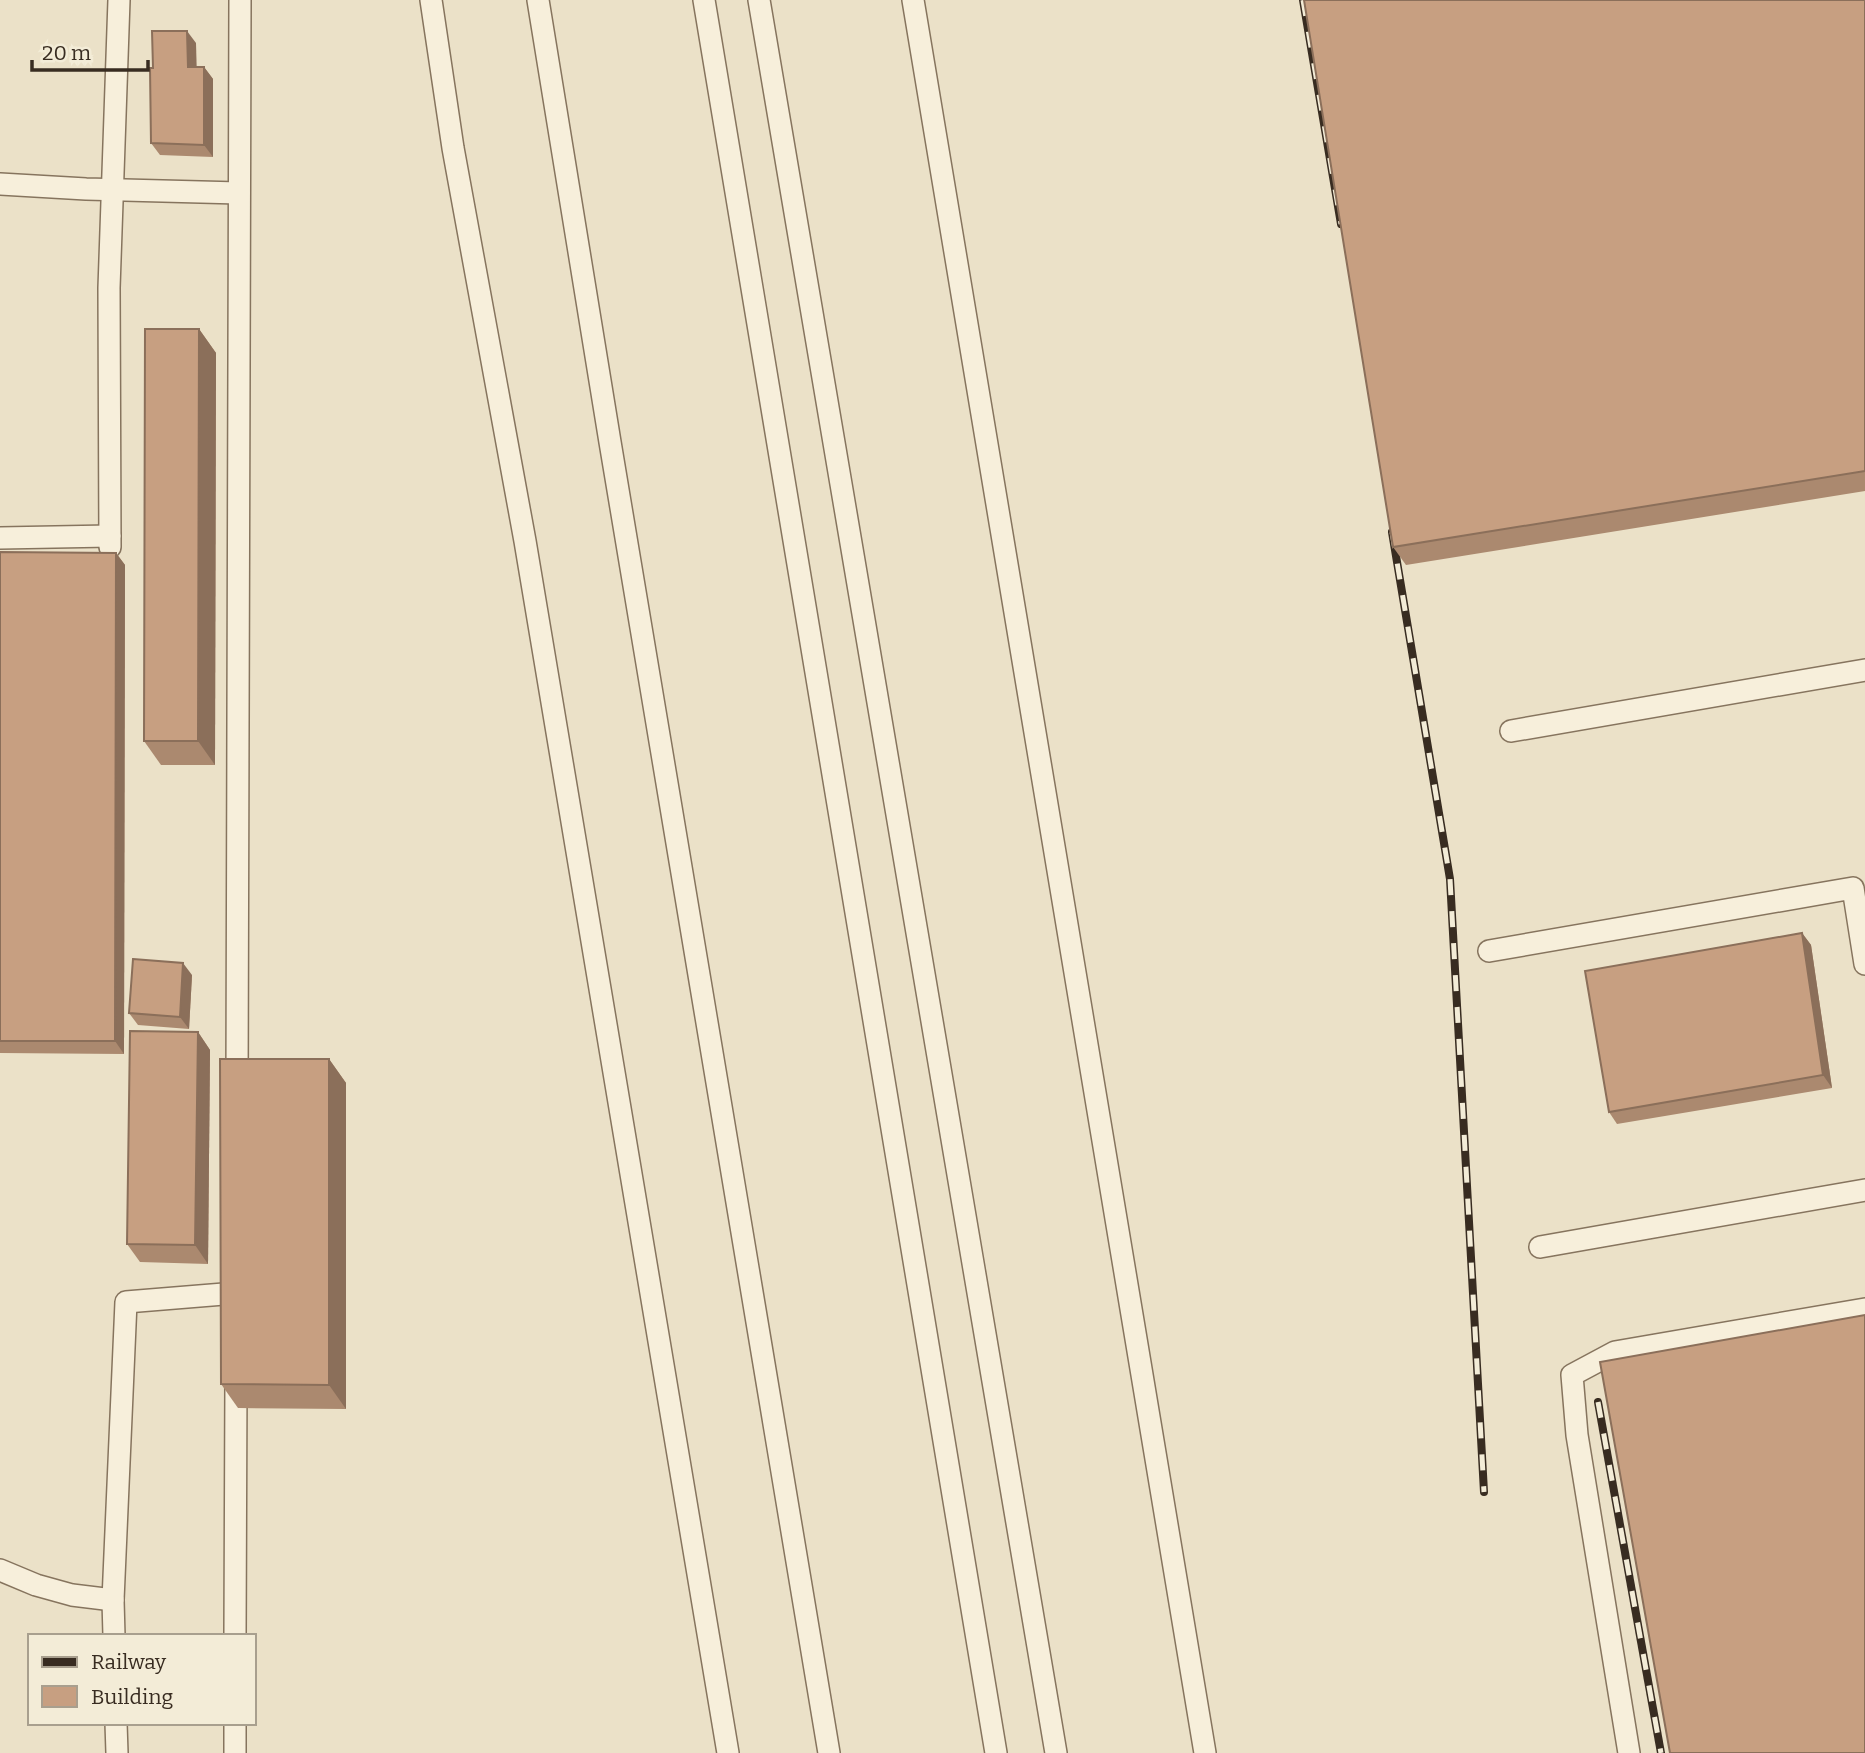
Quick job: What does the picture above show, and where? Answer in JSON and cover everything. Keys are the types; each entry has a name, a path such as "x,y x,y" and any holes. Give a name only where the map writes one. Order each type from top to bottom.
{"lane":[{"path":"0,538 110,542 112,190 119,0"},
{"path":"237,1112 240,0"},
{"path":"431,0 453,148 525,541 728,1753"},
{"path":"538,0 829,1753"},
{"path":"704,0 996,1753"},
{"path":"759,0 1056,1753"},
{"path":"913,0 1205,1753"},
{"path":"0,184 239,193"},
{"path":"1511,731 1865,670"},
{"path":"1489,951 1853,888 1865,964"},
{"path":"1540,1247 1865,1190"},
{"path":"114,1634 113,1600 126,1302 236,1293"},
{"path":"1629,1753 1577,1435 1572,1375 1615,1352 1865,1309"},
{"path":"235,1634 236,1361"},
{"path":"0,1570 36,1586 72,1595 113,1600"},
{"path":"116,1725 117,1753"},
{"path":"235,1725 235,1753"}],"building":[{"path":"1304,0 1865,0 1865,471 1393,547"},
{"path":"152,31 187,31 188,67 204,67 204,145 151,143"},
{"path":"145,329 199,329 198,741 144,741"},
{"path":"0,552 116,553 115,1041 0,1041"},
{"path":"1802,933 1823,1075 1609,1112 1585,971"},
{"path":"133,959 183,963 180,1017 129,1013"},
{"path":"130,1031 198,1032 195,1245 127,1244"},
{"path":"220,1059 329,1059 329,1385 221,1384"},
{"path":"1865,1315 1865,1753 1670,1753 1600,1362"}],"railway":[{"path":"1303,0 1341,224"},
{"path":"1392,532 1450,879 1484,1492"},
{"path":"1598,1402 1661,1753"}]}
